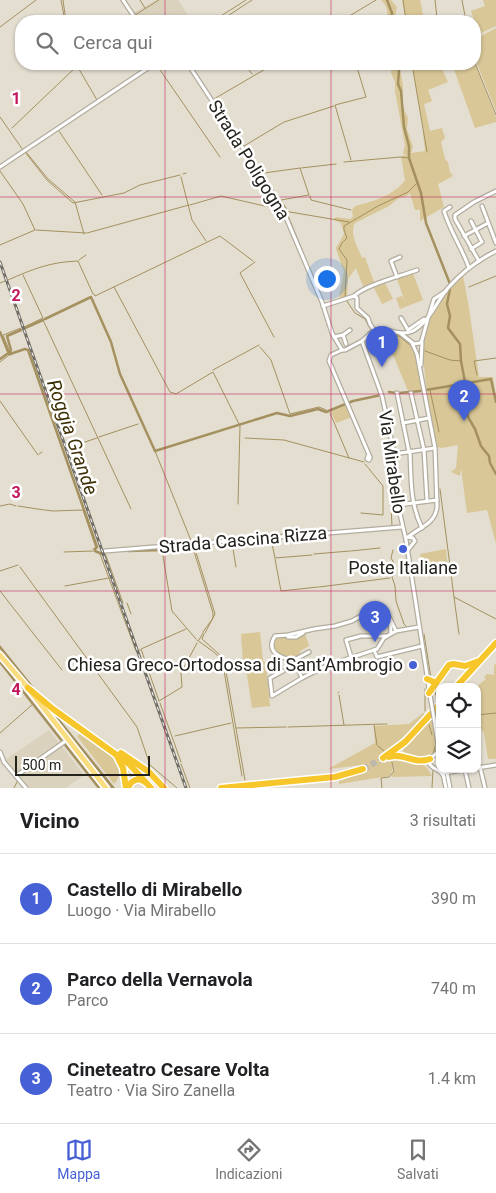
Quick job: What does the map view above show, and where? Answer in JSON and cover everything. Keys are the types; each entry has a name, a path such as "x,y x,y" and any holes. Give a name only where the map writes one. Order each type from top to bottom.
{"highway":[{"path":"459,683 496,643"},
{"path":"429,693 432,682 449,665 471,665 479,662"},
{"path":"459,683 463,675 460,666"},
{"path":"28,688 142,772 156,788"},
{"path":"436,708 405,742 383,758 393,755 422,761 436,767"},
{"path":"405,742 403,749 405,758"},
{"path":"112,749 121,762 127,788"},
{"path":"112,749 151,788"},
{"path":"112,749 139,764 164,788"},
{"path":"221,788 335,777 363,769"},
{"path":"127,788 130,783 138,779 151,788"}],"main road":[{"path":"0,655 106,788"}],"street":[{"path":"123,0 133,15"},
{"path":"0,166 145,70"},
{"name":"Strada Poligogna","path":"192,70 282,208 334,337 342,350"},
{"path":"479,261 455,219 455,215 496,191"},
{"path":"482,206 496,243"},
{"path":"450,207 444,211 469,268"},
{"path":"471,221 482,242 471,248"},
{"path":"464,236 488,222"},
{"path":"422,381 422,341 428,317 451,285 469,268 496,251"},
{"path":"397,277 391,261 400,257"},
{"path":"323,306 354,297 358,293 388,279 417,270"},
{"path":"354,297 357,308 368,318 370,326 374,330"},
{"path":"407,540 434,517 437,509 435,448 417,354 410,335 428,317"},
{"path":"401,318 408,330 421,329 423,332"},
{"path":"399,333 414,329"},
{"path":"334,337 350,330"},
{"path":"370,457 329,361 331,355 362,341 374,330 399,333 411,342 418,344 422,341"},
{"path":"342,335 346,344"},
{"name":"Via Mirabello","path":"362,341 382,395 394,454 398,505 402,529 407,540 407,553 422,646 432,682"},
{"path":"397,393 409,452 413,503 416,516 422,528"},
{"path":"411,393 424,450 426,501"},
{"path":"403,423 429,418"},
{"path":"394,454 435,448"},
{"path":"398,505 437,500"},
{"name":"Via Mirabello","path":"381,529 402,529"},
{"name":"Strada Cascina Rizza","path":"105,550 153,548 381,529"},
{"path":"407,553 410,546 415,544 414,538 417,531"},
{"path":"407,540 414,538"},
{"path":"407,540 410,546"},
{"path":"310,652 294,660 279,657 275,654 273,638 278,635 288,635 344,624 364,615 386,611 396,631"},
{"path":"282,671 270,678 270,686 277,693 326,666 374,650 389,634 390,619"},
{"path":"351,657 346,640 389,634 419,627"},
{"path":"374,650 377,657 422,646"},
{"path":"294,660 302,678"},
{"path":"429,693 436,731"},
{"path":"16,776 67,740"},
{"path":"0,752 4,762 26,788"},
{"path":"481,768 496,765"},
{"path":"441,773 446,788"},
{"path":"442,773 450,788"},
{"path":"466,773 469,788"},
{"path":"480,773 484,788"}],"shaded area":[{"path":"156,0 178,0 188,15 136,15 135,12"},
{"path":"381,0 391,0 397,7 395,15 387,15 385,5"},
{"path":"402,0 420,0 423,15 405,15"},
{"path":"483,0 496,0 496,26 481,33 481,15 472,15 471,11 485,6"},
{"path":"496,28 496,111 479,70 481,70 481,36"},
{"path":"391,70 400,70 403,85 403,107 408,118 407,129 413,147 411,153 425,151 424,132 413,70 443,70 448,82 428,90 432,101 424,104 430,131 442,128 445,138 441,142 445,159 453,176 438,184 444,207 420,221 420,210 415,210 410,193 355,223 353,231 355,241 362,258 365,257 375,285 364,289 356,268 348,279 347,296 341,298 339,297 344,271 336,248 344,234 341,223 334,220 334,218 350,219 353,217 352,210 355,206 389,194 405,180 401,156 406,155 403,154 405,145 395,82"},
{"path":"454,70 477,70 496,118 496,122 475,128"},
{"path":"413,273 423,300 400,309 396,298 402,296 405,302 397,279"},
{"path":"463,275 479,377 493,377 496,397 496,544 487,510 467,513 461,468 460,476 451,472 456,468 458,445 437,447 426,384 424,350 430,314 448,290"},
{"path":"385,283 393,299 382,304 374,288"},
{"path":"374,332 399,334 412,346 419,367 421,390 408,391 394,357"},
{"path":"347,405 352,417 336,423 331,412"},
{"path":"446,549 448,570 424,573 420,554"},
{"path":"260,632 263,660 266,663 270,706 252,708 243,662 241,634"},
{"path":"305,633 309,646 300,651 300,655 284,658 276,653 274,643 276,637 291,638"},
{"path":"0,645 115,788 111,788 0,649"},
{"path":"496,664 496,759 488,759 484,733 481,729 481,683 486,679 484,677 487,674 494,675 494,665"},
{"path":"423,713 427,715 390,749 380,755 385,763 398,758 421,764 428,769 432,776 392,777 395,769 392,761 393,769 389,776 339,784 339,781 365,772 362,765 328,769 375,743 374,726 409,724"},
{"path":"432,716 436,739 435,754 428,758 406,756 403,751 404,747"},
{"path":"49,730 84,775 66,788 27,788 5,760"},
{"path":"82,732 103,747 116,761 119,768 119,776 114,784 77,736"}],"waterway":[{"path":"16,15 36,0"},
{"path":"61,0 64,15"},
{"path":"63,0 65,15"},
{"path":"140,0 145,8"},
{"path":"135,15 159,0"},
{"path":"222,15 246,0"},
{"path":"229,15 252,0"},
{"path":"351,15 376,0"},
{"path":"387,0 392,15"},
{"path":"403,0 405,15"},
{"path":"435,0 437,15"},
{"path":"462,0 465,15"},
{"path":"129,7 136,15"},
{"path":"0,27 15,16"},
{"path":"12,128 73,70"},
{"path":"80,70 97,100"},
{"path":"160,70 220,157"},
{"path":"249,70 252,74"},
{"path":"214,99 264,70"},
{"path":"351,160 335,105 366,97 358,70"},
{"path":"399,70 398,84 401,91 409,158 421,193 426,223 450,284 447,304 450,316 448,328 460,344 465,382"},
{"path":"413,70 427,152"},
{"path":"478,70 496,115"},
{"path":"28,150 146,71"},
{"path":"244,146 284,122 334,106"},
{"path":"0,117 23,150 0,165"},
{"path":"59,131 102,195"},
{"path":"25,152 47,180 73,203 124,193 140,185 180,175"},
{"path":"26,152 48,179 75,202 84,234"},
{"path":"344,162 400,157 409,158"},
{"path":"301,168 336,164"},
{"path":"264,173 300,168 309,195 281,200 286,208 302,250"},
{"path":"0,171 23,204 35,230 0,245"},
{"path":"181,177 192,220 206,241"},
{"path":"345,297 347,260 339,249 347,238 344,226 378,206 408,192 416,184"},
{"path":"190,205 221,196 282,210"},
{"path":"310,196 311,200 351,210"},
{"path":"87,233 189,205"},
{"path":"284,211 349,222"},
{"path":"36,230 86,233"},
{"path":"94,294 95,296 220,236 253,261"},
{"path":"79,260 86,255"},
{"path":"8,280 42,267 78,261 93,294"},
{"path":"255,262 240,273 274,337"},
{"path":"23,275 43,318 24,327"},
{"path":"469,287 496,276"},
{"path":"0,283 5,281"},
{"path":"114,287 170,392 176,394 213,372 240,426 238,504"},
{"path":"45,319 91,297 111,342 120,374 155,451 277,413 290,416 318,409 326,412 353,401 381,395"},
{"path":"346,300 355,313 365,319 369,327"},
{"path":"43,320 131,509"},
{"path":"25,328 43,320"},
{"name":"Roggia Grande","path":"10,352 3,335 21,328"},
{"path":"10,352 7,336 21,330"},
{"name":"Roggia Grande","path":"0,332 9,354"},
{"path":"374,333 399,336 410,345"},
{"path":"213,370 259,345"},
{"path":"260,347 271,360 290,414 319,407 326,410"},
{"name":"Roggia Grande","path":"10,354 25,349 28,350 97,547 95,549"},
{"path":"425,351 450,360 461,361"},
{"path":"0,359 7,354"},
{"path":"0,362 9,355"},
{"path":"477,375 474,361 496,358"},
{"path":"426,390 491,379 496,402"},
{"path":"465,384 468,417 481,446 489,456 490,463 496,474"},
{"path":"430,390 439,432"},
{"path":"399,393 421,391"},
{"path":"389,392 396,393"},
{"path":"0,401 38,455"},
{"path":"330,413 349,458"},
{"path":"99,437 138,424"},
{"path":"70,447 97,438"},
{"path":"245,438 284,440 364,462"},
{"path":"155,451 192,543"},
{"path":"389,462 390,484"},
{"path":"361,513 383,515 383,486 365,464"},
{"path":"390,487 392,526"},
{"path":"440,489 452,581"},
{"path":"0,506 10,504 16,506"},
{"path":"18,506 44,510"},
{"name":"Roggia Grande","path":"45,510 83,510 96,548 93,549"},
{"path":"267,537 270,535 314,532"},
{"path":"265,540 271,539 275,558 312,555"},
{"path":"232,543 236,567"},
{"name":"Roggia Grande","path":"196,639 172,611 162,550 194,546 215,614 205,633"},
{"name":"Roggia Grande","path":"193,548 213,613 213,618 203,632"},
{"path":"351,551 380,548"},
{"name":"Roggia Grande","path":"128,551 162,550"},
{"path":"393,550 391,558 394,563 392,577 396,601 404,624 407,627"},
{"path":"64,552 93,551"},
{"name":"Roggia Grande","path":"95,551 102,554"},
{"path":"314,554 350,551"},
{"path":"105,553 123,603"},
{"path":"100,554 136,651"},
{"path":"275,559 281,591 318,587"},
{"path":"0,571 18,565"},
{"path":"20,567 137,727 150,765 177,788"},
{"path":"65,586 109,578"},
{"path":"319,587 390,578"},
{"path":"452,582 454,597 496,619"},
{"path":"0,591 62,670"},
{"path":"454,597 459,634"},
{"path":"127,603 131,614"},
{"path":"186,629 141,649 159,701 182,687 181,673 197,643"},
{"name":"Roggia Grande","path":"199,640 203,633"},
{"name":"Roggia Grande","path":"204,634 202,639 224,660 245,780"},
{"path":"424,634 431,678"},
{"name":"Roggia Grande","path":"197,640 211,650"},
{"name":"Roggia Grande","path":"211,650 222,659 242,776"},
{"path":"0,662 99,788"},
{"path":"425,689 425,711"},
{"path":"434,689 436,695"},
{"path":"339,695 344,725"},
{"path":"160,703 181,762"},
{"path":"0,733 33,704"},
{"path":"481,715 496,713"},
{"path":"175,736 231,723"},
{"path":"288,727 384,724"},
{"path":"374,725 377,745"},
{"path":"429,725 432,735"},
{"path":"236,728 286,727"},
{"path":"378,746 384,751"},
{"path":"433,754 435,747"},
{"path":"382,788 381,778 389,777 394,771 392,762"},
{"path":"181,764 190,788"},
{"path":"432,788 433,770"},
{"path":"14,788 18,780"}],"tunnel":[{"path":"363,769 383,758"}],"railway":[{"path":"0,262 186,788"}],"place":[{"name":"Castello di Mirabello","path":"382,367"},
{"name":"Parco della Vernavola","path":"464,421"},
{"name":"Poste Italiane","path":"403,549"},
{"name":"Cineteatro Cesare Volta","path":"375,642"},
{"name":"Chiesa Greco-Ortodossa di Sant’Ambrogio","path":"413,665"}]}
